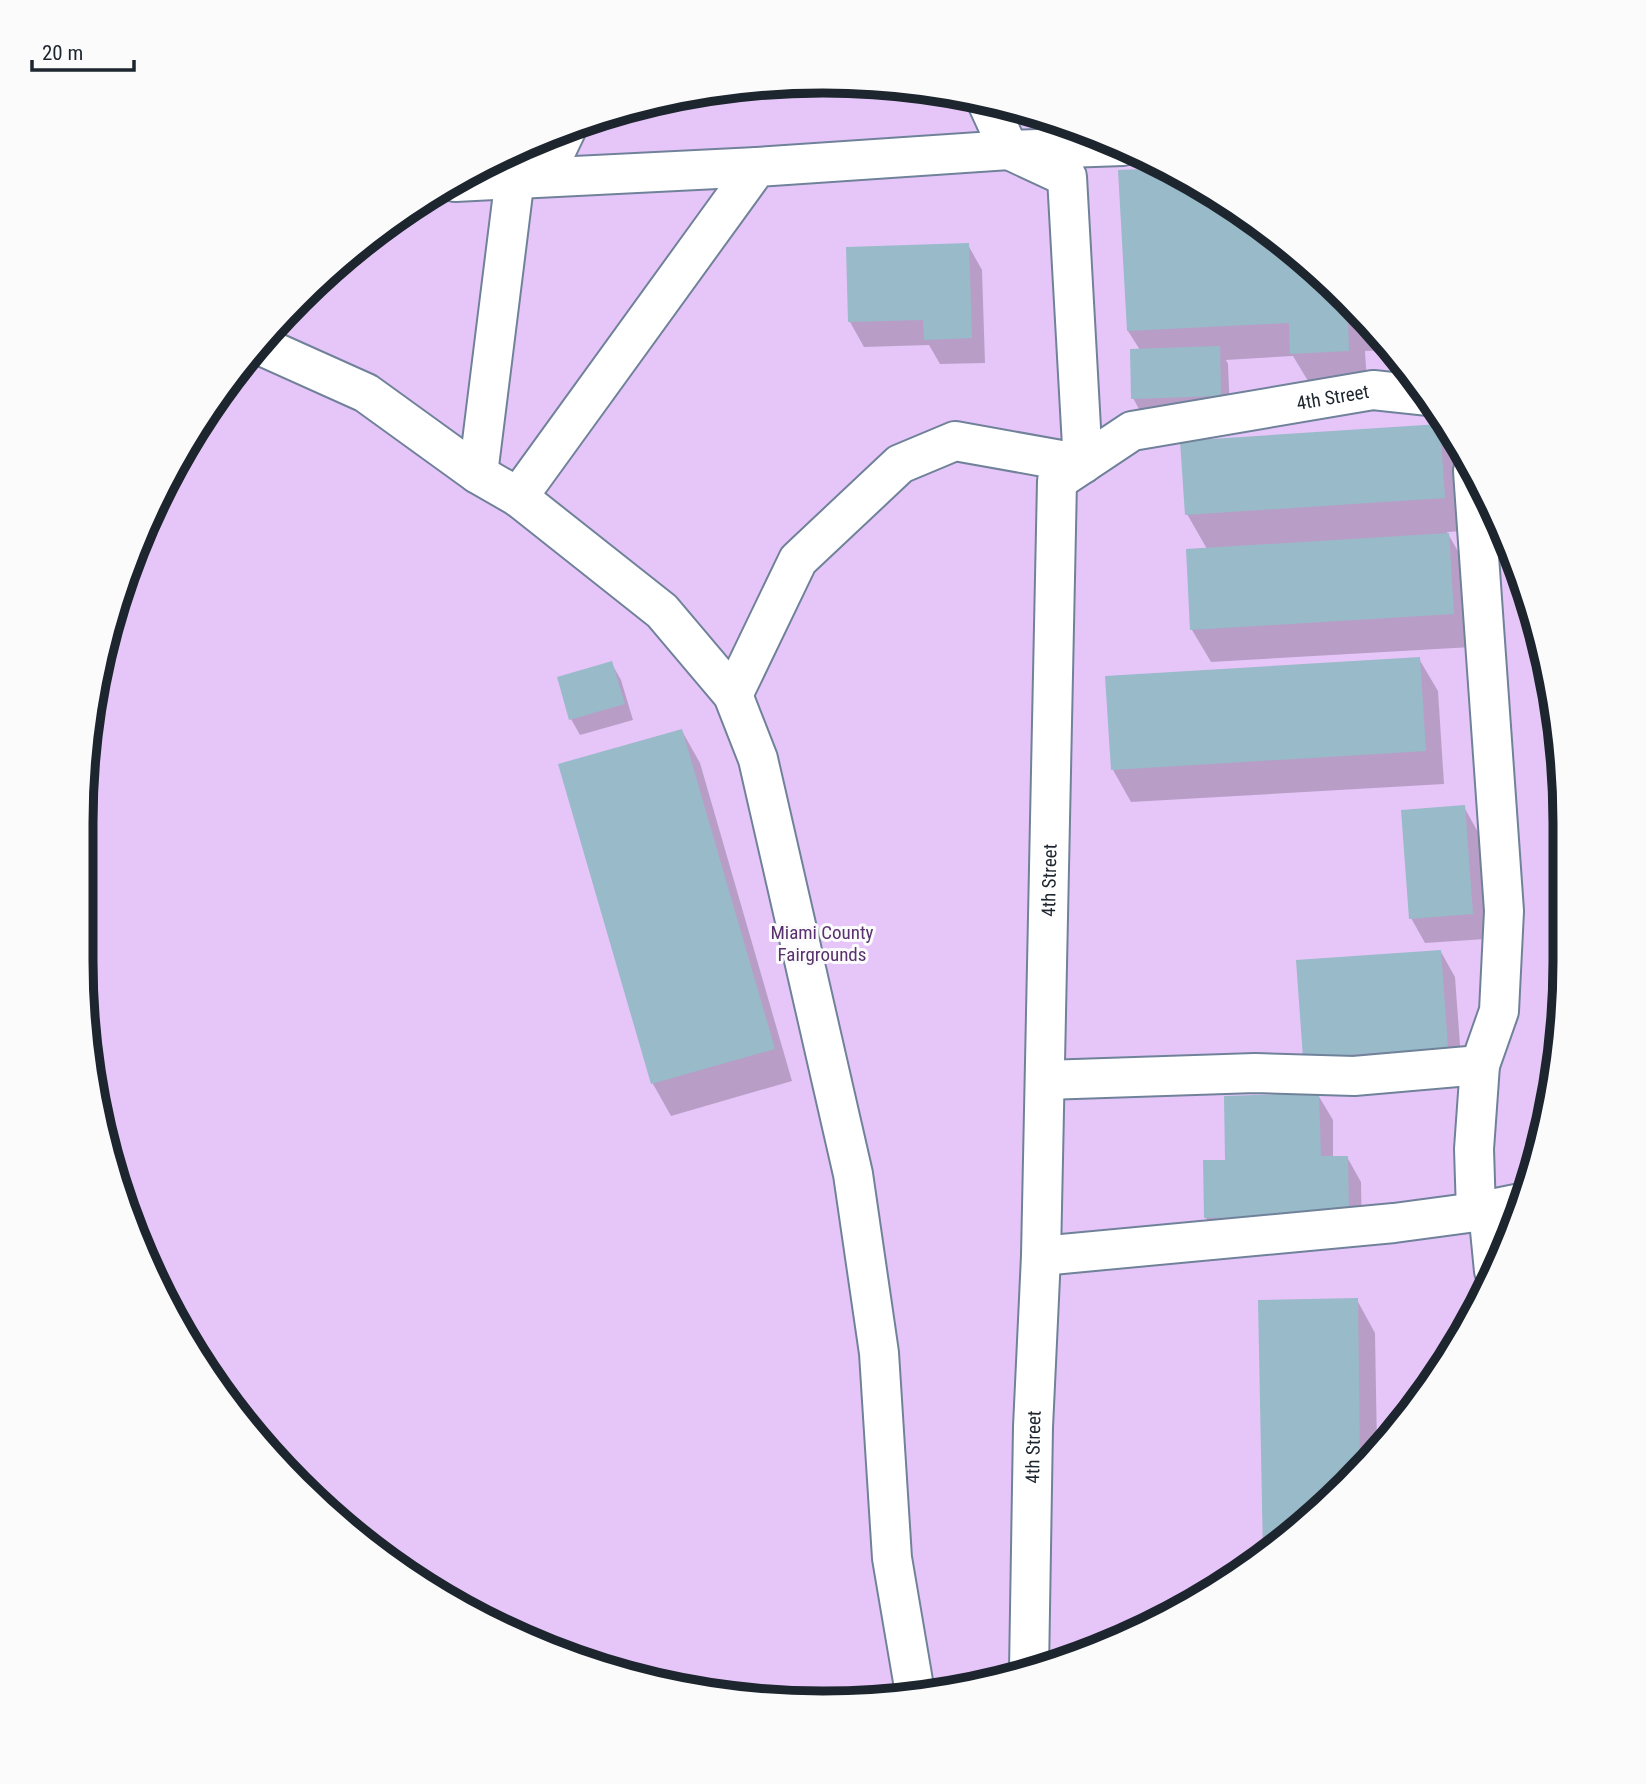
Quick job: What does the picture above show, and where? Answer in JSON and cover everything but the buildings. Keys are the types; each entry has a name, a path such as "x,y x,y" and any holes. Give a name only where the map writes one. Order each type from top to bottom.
{"lane":[{"path":"733,695 798,559 900,464 955,441 1083,464 1067,177 1009,150 992,113"},
{"path":"515,177 556,151 561,142"},
{"path":"478,180 1099,147"},
{"path":"518,497 757,167"},
{"path":"478,474 515,177"},
{"path":"268,349 366,393 478,474 518,497 662,611 733,695 758,759 853,1174 878,1353 892,1558 914,1685"},
{"name":"4th Street","path":"1028,1661 1033,1427 1041,1256 1057,481 1132,431 1373,390 1414,394"},
{"path":"1475,494 1504,911 1499,1011 1480,1065 1474,1149 1491,1256"},
{"path":"1045,1080 1255,1073 1354,1076 1480,1065"},
{"path":"1041,1256 1394,1223 1511,1205"}],"green space":[{"name":"Miami County Fairgrounds","path":"775,94 871,94 918,99 1012,118 1058,132 1102,148 1188,191 1229,216 1304,274 1372,342 1402,378 1430,417 1478,500 1498,544 1528,634 1547,728 1552,775 1552,1009 1539,1103 1528,1150 1498,1240 1478,1284 1430,1367 1402,1406 1339,1477 1268,1540 1229,1568 1146,1616 1102,1636 1012,1666 918,1685 871,1690 775,1690 728,1685 634,1666 544,1636 500,1616 417,1568 342,1510 274,1442 216,1367 191,1326 148,1240 132,1196 107,1103 94,1009 94,775 107,681 118,634 148,544 191,458 216,417 274,342 342,274 378,244 417,216 500,168 544,148 634,118 728,99"}]}
